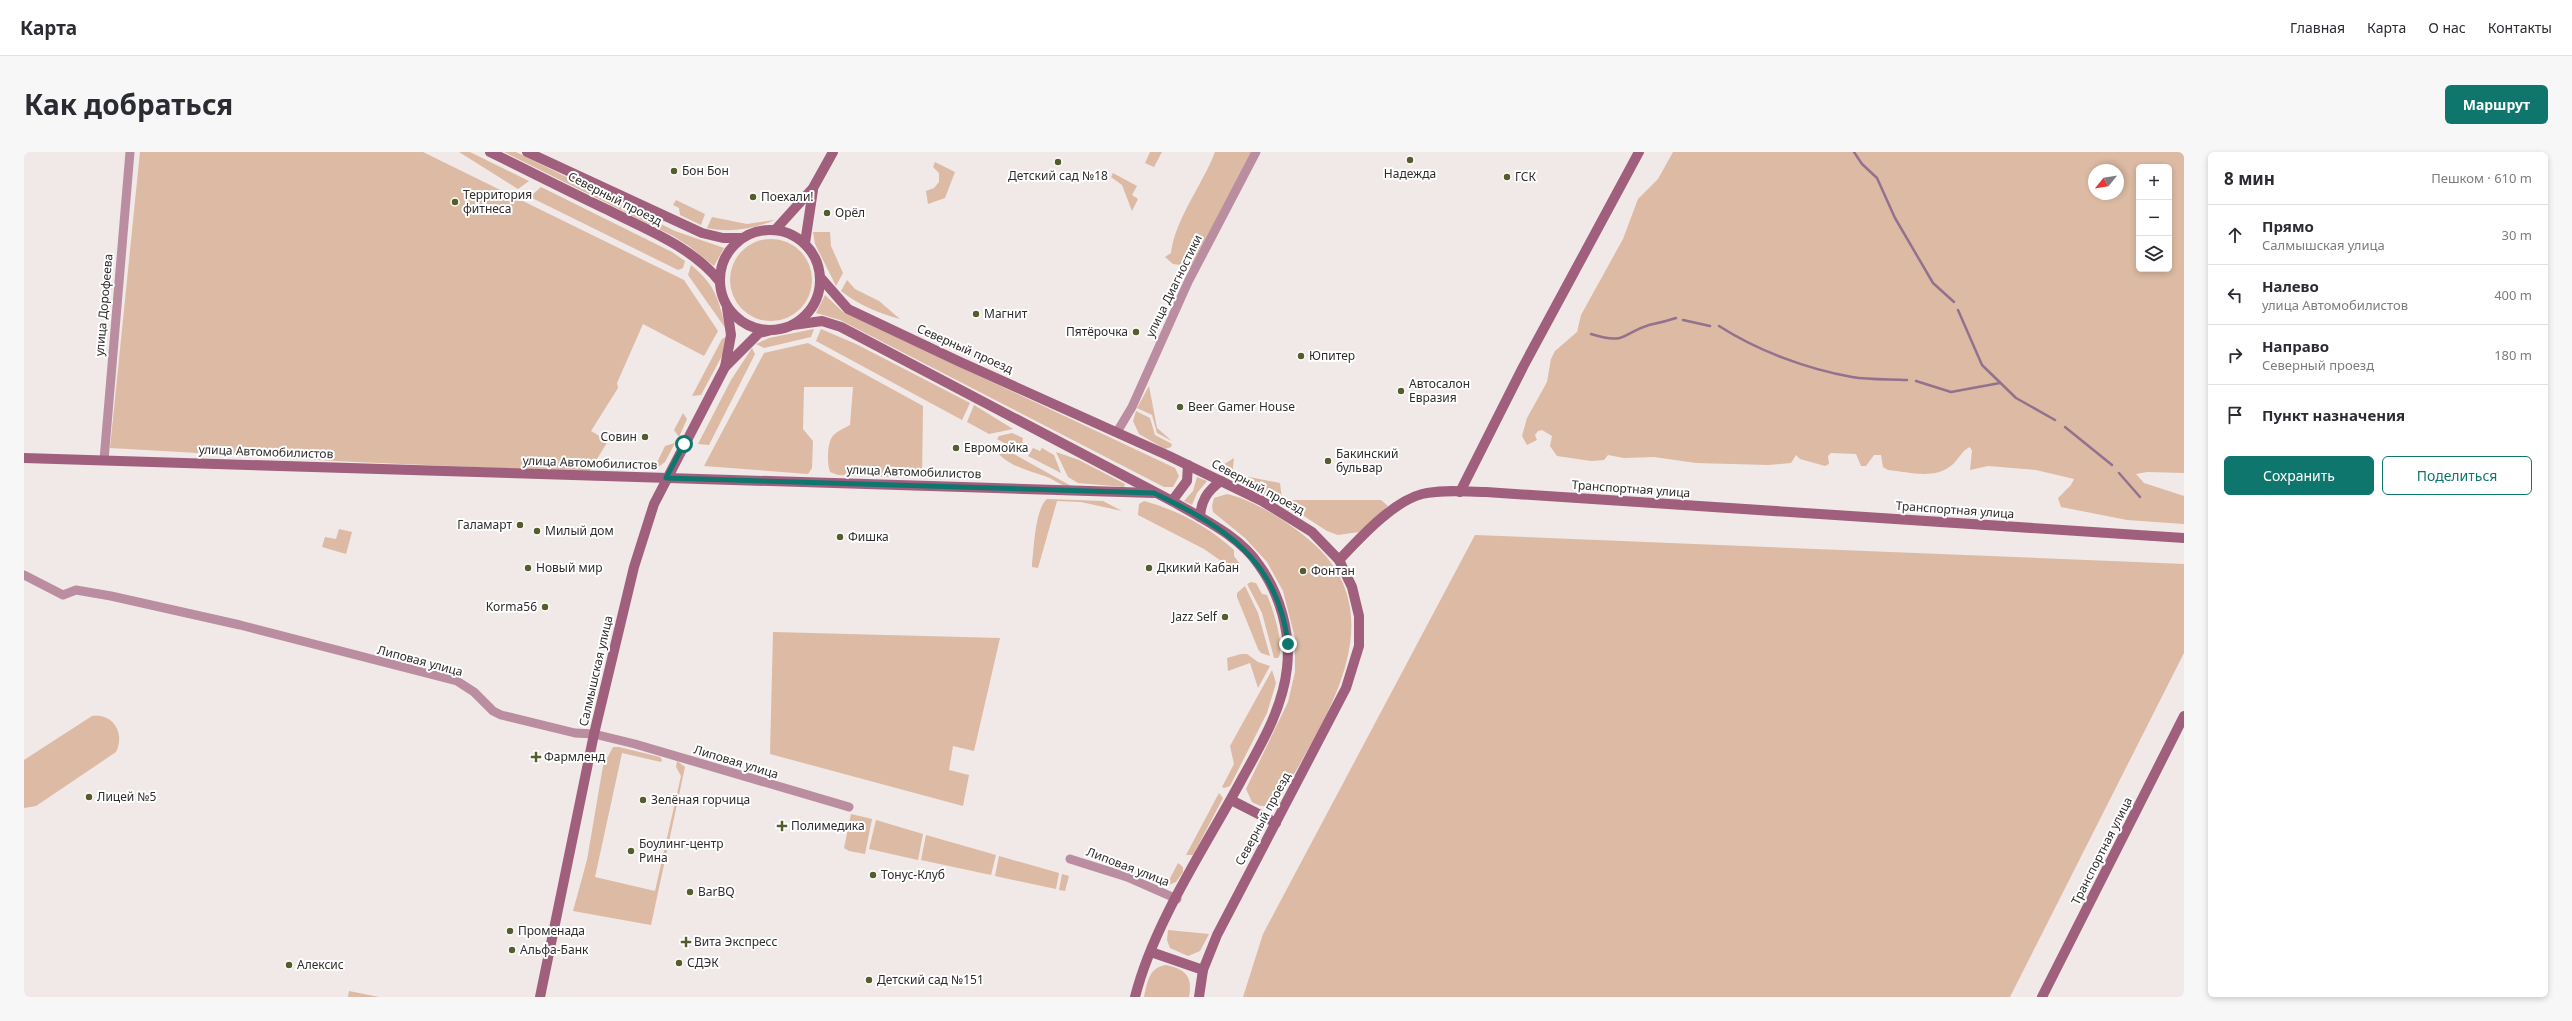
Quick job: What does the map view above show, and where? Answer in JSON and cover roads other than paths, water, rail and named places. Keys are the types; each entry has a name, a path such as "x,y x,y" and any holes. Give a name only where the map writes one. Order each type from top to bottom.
{"main road":[{"name":"Северный проезд","path":"490,152 657,235 691,255 710,269 720,282"},
{"name":"Северный проезд","path":"527,152 702,233 723,238 741,238"},
{"path":"776,230 813,188 833,152"},
{"path":"1339,560 1375,523 1411,499 1422,494 1460,492 1523,367 1639,152"},
{"path":"805,243 813,188"},
{"path":"726,367 731,335 726,304 720,282 725,257 741,238 758,230 776,230 791,234 805,243 816,259 820,277 819,292 814,305 805,316 793,324"},
{"name":"Северный проезд","path":"820,277 848,309 958,361 1118,432 1262,501 1312,532 1339,560 1352,587 1359,616 1359,646 1346,688 1276,824 1230,908 1203,970 1199,997"},
{"path":"726,304 738,318 748,324 772,330"},
{"path":"726,367 758,333 793,324 822,321 841,327 976,396 1154,493 1172,501 1200,517 1237,543 1260,565 1280,605 1286,630 1287,668 1277,709 1261,745 1177,899 1151,952 1135,997"},
{"name":"Салмышская улица","path":"540,997 594,734 634,567 654,504 666,478 726,367"},
{"name":"улица Автомобилистов","path":"24,458 1154,493"},
{"path":"1172,501 1187,481 1188,465"},
{"path":"1200,517 1201,504 1210,489 1221,481"},
{"name":"Транспортная улица","path":"1460,492 2184,538"},
{"name":"Транспортная улица","path":"2042,997 2184,716"},
{"path":"1231,800 1276,824"},
{"path":"1151,952 1203,970"}],"street":[{"name":"улица Дорофеева","path":"104,460 130,152"},
{"name":"улица Диагностики","path":"1118,432 1132,407 1165,331 1195,269 1256,152"},
{"name":"Липовая улица","path":"24,575 63,595 76,590 111,596 240,625 458,681 474,692 493,711 501,715 575,733 594,734 672,754 694,763 849,807"},
{"name":"Липовая улица","path":"1070,859 1127,877 1177,899"}],"waterway":[{"path":"1854,152 1862,164 1877,178 1895,218 1933,283 1954,302"},
{"path":"1958,310 1982,365 2016,398 2055,420"},
{"path":"1591,334 1603,337 1618,338 1640,328 1676,318"},
{"path":"1683,320 1710,326"},
{"path":"1719,326 1766,351 1800,364 1835,374 1852,377 1907,380"},
{"path":"1916,381 1951,392 2000,383"},
{"path":"2065,427 2112,465"},
{"path":"2119,473 2140,497"}],"place":[{"name":"Надежда","path":"1410,160"},
{"name":"Детский сад №18","path":"1058,162"},
{"name":"Бон Бон","path":"674,171"},
{"name":"ГСК","path":"1507,177"},
{"name":"Поехали!","path":"753,197"},
{"name":"Территория фитнеса","path":"455,202"},
{"name":"Орёл","path":"827,213"},
{"name":"Магнит","path":"976,314"},
{"name":"Пятёрочка","path":"1136,332"},
{"name":"Юпитер","path":"1301,356"},
{"name":"Автосалон Евразия","path":"1401,391"},
{"name":"Beer Gamer House","path":"1180,407"},
{"name":"Совин","path":"645,437"},
{"name":"Евромойка","path":"956,448"},
{"name":"Бакинский бульвар","path":"1328,461"},
{"name":"Галамарт","path":"520,525"},
{"name":"Милый дом","path":"537,531"},
{"name":"Фишка","path":"840,537"},
{"name":"Новый мир","path":"528,568"},
{"name":"Дкикий Кабан","path":"1149,568"},
{"name":"Фонтан","path":"1303,571"},
{"name":"Korma56","path":"545,607"},
{"name":"Jazz Self","path":"1225,617"},
{"name":"Фармленд","path":"536,757"},
{"name":"Лицей №5","path":"89,797"},
{"name":"Зелёная горчица","path":"643,800"},
{"name":"Полимедика","path":"782,826"},
{"name":"Боулинг-центр Рина","path":"631,851"},
{"name":"Тонус-Клуб","path":"873,875"},
{"name":"BarBQ","path":"690,892"},
{"name":"Променада","path":"510,931"},
{"name":"Вита Экспресс","path":"686,942"},
{"name":"Альфа-Банк","path":"512,950"},
{"name":"СДЭК","path":"679,963"},
{"name":"Алексис","path":"289,965"},
{"name":"Детский сад №151","path":"869,980"}]}
